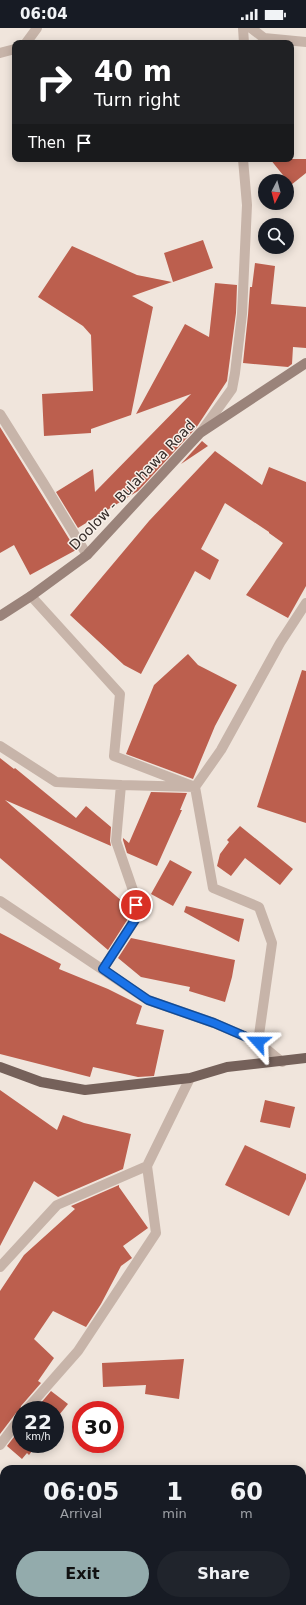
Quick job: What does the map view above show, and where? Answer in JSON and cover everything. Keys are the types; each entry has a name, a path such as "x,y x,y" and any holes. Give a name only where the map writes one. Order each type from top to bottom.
{"main road":[{"name":"Doolow - Bulahawa Road","path":"0,616 31,596 87,555 200,433 306,363"},
{"path":"0,1067 41,1082 86,1090 190,1078 227,1067 282,1062 306,1058"}],"street":[{"path":"28,40 37,28"},
{"path":"243,28 244,40"},
{"path":"251,28 264,38 285,40"},
{"path":"294,41 306,42"},
{"path":"0,53 12,50"},
{"path":"200,433 232,389 235,373 242,314 247,205 242,162"},
{"path":"0,414 87,555"},
{"path":"31,596 120,694 114,756 195,787"},
{"path":"258,1042 272,943 259,907 213,888 195,787 221,750 280,643 306,603"},
{"path":"0,746 56,782 195,787"},
{"path":"103,969 138,915 135,896 116,841 121,785"},
{"path":"0,901 148,1000 214,1023 258,1042 282,1062"},
{"path":"34,1401 78,1351 156,1233 147,1166 190,1078"},
{"path":"0,1267 57,1205 147,1166"},
{"path":"0,1445 12,1428"}],"building":[{"path":"294,159 306,159 306,173 294,183 294,174 282,174 272,162 294,162"},
{"path":"203,240 213,268 173,282 164,253"},
{"path":"72,246 137,275 172,282 132,296 153,307 131,415 91,429 91,433 44,436 42,394 93,391 91,335 83,326 38,297"},
{"path":"255,263 275,266 271,304 306,307 306,348 293,347 292,364 288,367 243,363 250,287 252,287"},
{"path":"215,283 237,285 236,313 227,381 196,428 138,491 78,528 56,492 93,469 95,492 191,394 136,414 185,324 209,337"},
{"path":"0,427 76,550 30,575 14,545 0,553"},
{"path":"202,441 208,446 181,464"},
{"path":"215,451 262,485 269,467 306,482 306,586 288,618 246,595 283,543 225,503 201,549 219,560 210,580 195,571 141,674 124,665 70,615 149,521"},
{"path":"188,654 198,665 237,685 215,726 193,779 126,754 154,685"},
{"path":"302,670 306,671 306,823 257,807"},
{"path":"0,758 14,769 15,768 76,818 86,806 111,827 111,846 5,800 130,908 131,914 108,950 0,858"},
{"path":"151,792 187,793 180,810 182,810 157,866 127,853 123,840 123,838 129,843"},
{"path":"240,826 293,869 280,885 245,858 231,876 217,866 220,854 229,842 227,840"},
{"path":"170,860 192,872 173,906 151,894"},
{"path":"186,906 244,919 239,942 184,912"},
{"path":"0,933 61,964 59,969 108,989 142,1006 136,1024 164,1030 154,1076 138,1077 93,1067 90,1077 0,1054"},
{"path":"131,938 235,960 225,1002 189,991 190,987 141,977 118,958"},
{"path":"0,1090 57,1130 63,1115 84,1123 131,1134 123,1169 58,1197 34,1181 0,1246"},
{"path":"265,1100 295,1107 290,1128 260,1122"},
{"path":"245,1145 306,1174 306,1179 289,1216 225,1185"},
{"path":"119,1185 148,1228 123,1246 132,1258 121,1266 101,1304 86,1327 53,1311 34,1339 54,1358 38,1381 41,1383 25,1401 12,1401 12,1418 0,1434 0,1291 24,1255 75,1209 71,1206"},
{"path":"184,1359 179,1399 145,1394 146,1385 103,1387 102,1363"},
{"path":"51,1391 68,1404 64,1409 64,1401 43,1401"},
{"path":"12,1440 12,1450 7,1446"},
{"path":"15,1453 27,1453 22,1459"}],"route":[{"path":"136,905 138,915 103,969 148,1000 214,1023 258,1042"}]}
